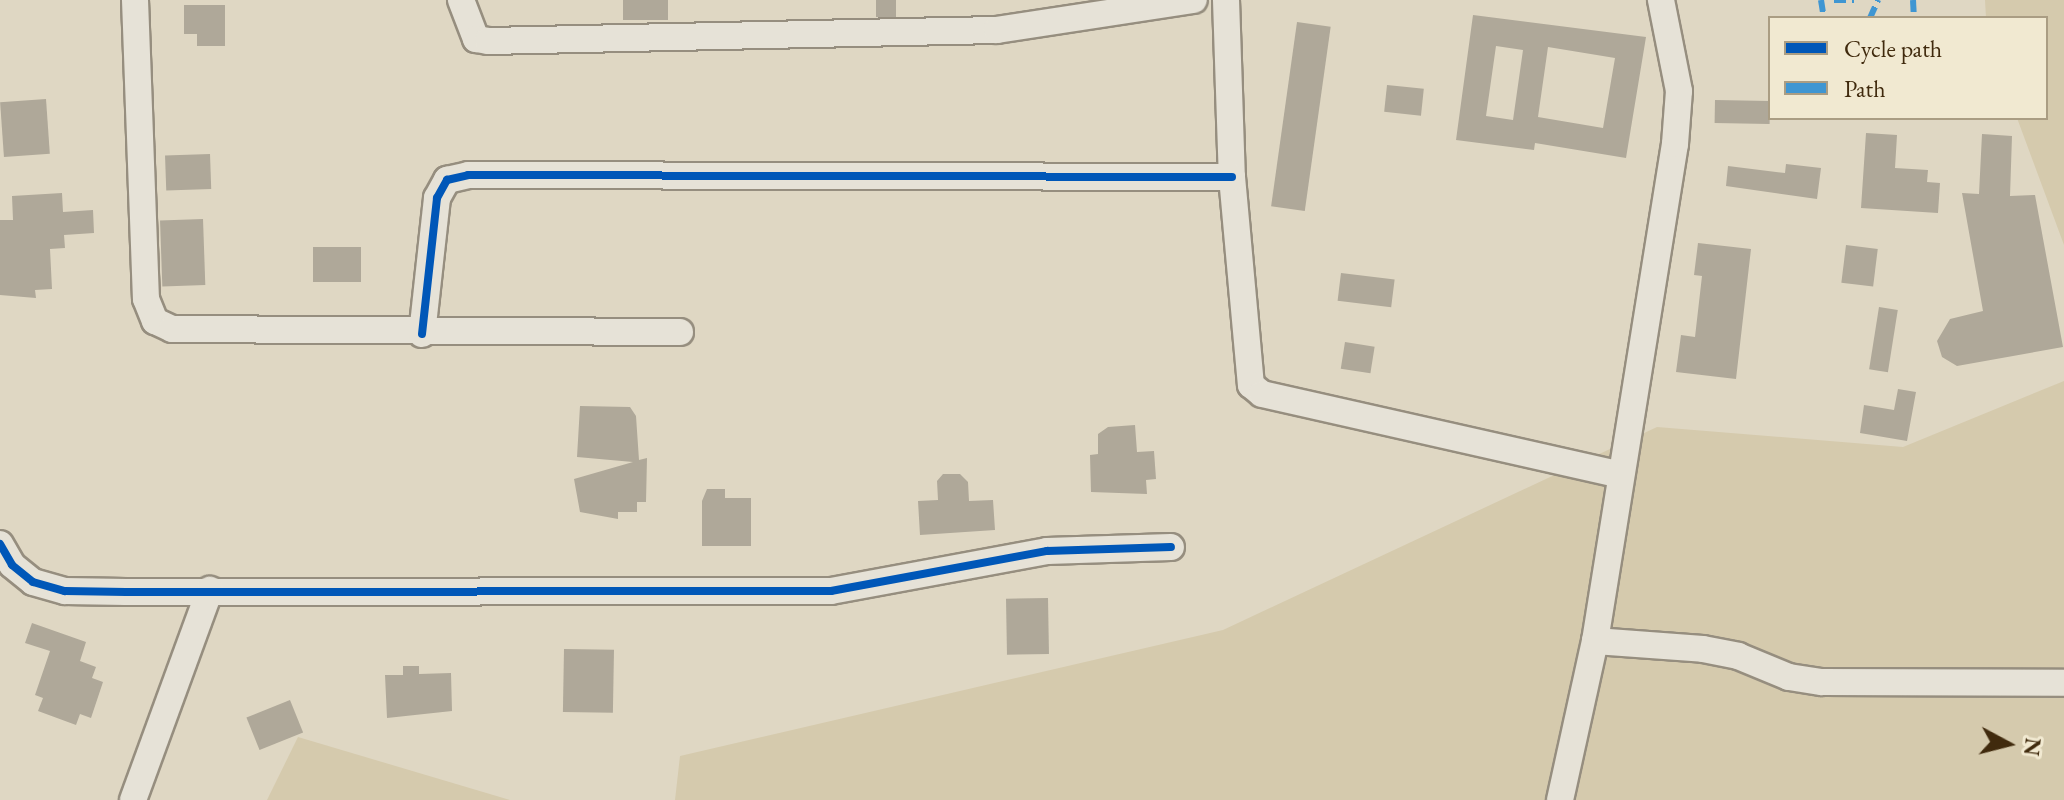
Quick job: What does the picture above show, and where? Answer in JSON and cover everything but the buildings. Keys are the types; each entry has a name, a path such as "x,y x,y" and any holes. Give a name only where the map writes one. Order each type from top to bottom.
{"street":[{"path":"135,0 146,299 155,321 172,329 422,334 680,332"},
{"path":"461,0 476,39 488,41 997,30 1194,0"},
{"path":"1226,0 1232,177 1251,385 1262,394 1621,475"},
{"path":"1560,800 1595,641 1675,144 1679,91 1661,0"},
{"path":"422,334 437,198 447,180 468,175 1232,177"},
{"path":"0,544 12,565 33,582 65,591 831,591 1047,551 1171,547"},
{"path":"133,800 210,590"},
{"path":"1595,641 1703,649 1738,656 1789,677 1822,682 2064,683"}],"shaded area":[{"path":"1985,0 2064,0 2064,245 2018,120 2048,120 2048,16 1986,16"},
{"path":"2064,381 2064,800 675,800 680,756 1223,630 1657,427 1903,447"},
{"path":"298,737 510,800 267,800"}],"marked path":[{"path":"1821,0 1824,16"},
{"path":"1834,0 1854,0"},
{"path":"1871,16 1878,0"},
{"path":"1913,0 1914,16"}],"cycle path":[{"path":"422,334 437,198 447,180 468,175 1232,177"},
{"path":"0,544 12,565 33,582 65,591 126,592 831,591 1047,551 1171,547"}]}
